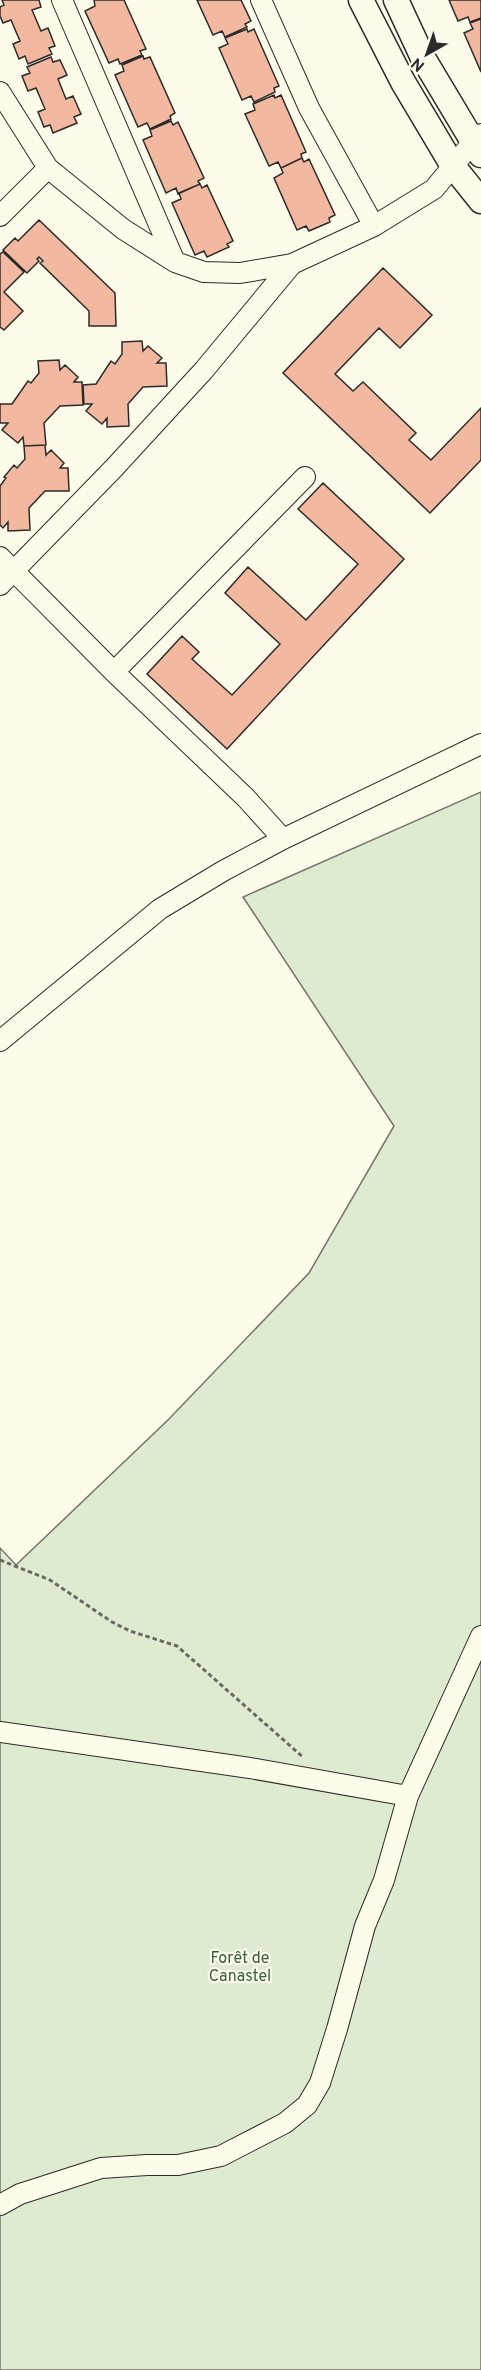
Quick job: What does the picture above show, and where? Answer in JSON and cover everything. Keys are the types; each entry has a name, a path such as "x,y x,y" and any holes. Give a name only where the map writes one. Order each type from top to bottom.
{"main road":[{"path":"361,0 403,82 453,166 481,201"},
{"path":"396,0 423,58 478,144"}],"street":[{"path":"62,0 175,262"},
{"path":"261,0 309,108 374,226"},
{"path":"0,93 48,168 123,230 175,262 204,272 240,273 292,264 374,226 434,189 453,166 478,144"},
{"path":"0,216 48,168"},
{"path":"0,585 204,370 292,264"},
{"path":"114,672 305,477"},
{"path":"0,556 114,672 246,798 283,839"},
{"path":"0,1041 160,909 223,871 283,839 481,744"},
{"path":"0,2205 20,2194 100,2168 178,2165 221,2156 285,2123 307,2105 320,2083 362,1937 384,1880 408,1796 481,1636"},
{"path":"0,1732 250,1768 408,1796"}],"path":[{"path":"0,1560 50,1580 112,1622 130,1631 177,1646 305,1760"}],"green space":[{"name":"Forêt de Canastel","path":"481,792 481,2370 0,2370 0,1548 16,1565 168,1420 309,1273 394,1126 243,897"}],"building":[{"path":"2,0 39,0 41,7 32,10 41,31 48,28 55,46 49,48 52,54 28,64 25,56 19,59 13,44 20,41 11,20 3,23 0,16 0,7 4,5"},
{"path":"94,0 124,0 146,49 140,51 142,55 120,64 118,59 109,63 85,11 95,6"},
{"path":"197,0 241,0 251,21 245,24 247,27 225,37 222,31 213,35"},
{"path":"449,0 481,0 481,18 470,22 468,17 458,21"},
{"path":"481,19 481,72 464,33 473,29 470,23"},
{"path":"247,29 248,32 254,29 279,86 274,88 275,92 254,102 251,96 242,100 219,48 228,44 225,38"},
{"path":"143,56 144,59 150,57 175,113 170,116 171,119 150,129 147,123 138,127 115,75 124,71 122,65"},
{"path":"51,57 53,62 60,60 67,75 58,79 66,99 73,96 81,114 74,117 77,123 53,133 50,125 44,127 38,112 45,109 36,88 28,91 22,76 30,73 27,67"},
{"path":"274,95 275,98 281,95 306,152 301,154 302,158 281,168 278,162 269,166 245,114 255,110 253,104"},
{"path":"171,121 173,125 178,122 204,178 198,181 200,184 178,194 176,188 166,193 143,140 152,136 150,130"},
{"path":"302,158 304,162 309,159 335,215 329,218 330,222 309,231 306,226 297,230 274,178 283,173 281,168"},
{"path":"200,184 202,188 207,185 233,241 227,244 229,247 207,257 204,251 195,255 172,203 181,199 179,193"},
{"path":"39,220 115,293 116,326 89,326 89,311 40,263 43,261 39,257 37,259 39,261 27,273 3,250 15,238 18,241"},
{"path":"3,252 24,272 4,292 23,311 4,330 0,327 0,254"},
{"path":"383,268 432,315 400,348 379,328 335,374 353,391 363,382 416,433 409,440 431,460 481,408 481,460 430,513 283,373"},
{"path":"142,341 143,351 148,346 162,358 157,363 166,363 167,386 143,387 128,404 129,426 107,427 107,418 102,424 86,411 92,404 84,404 83,385 96,384 111,361 115,364 122,354 122,342"},
{"path":"59,360 60,370 65,365 78,377 74,382 82,382 83,405 60,406 44,423 46,445 24,446 23,437 18,443 2,430 8,423 0,423 0,404 12,404 28,381 31,383 39,373 38,361"},
{"path":"45,445 46,455 51,450 64,463 60,468 68,468 69,491 45,491 29,508 30,530 8,531 8,522 3,528 0,525 0,486 14,465 17,468 25,459 24,446"},
{"path":"323,483 404,559 227,749 147,674 182,636 199,652 192,659 232,695 280,644 225,593 248,567 306,620 358,564 298,509"}]}
